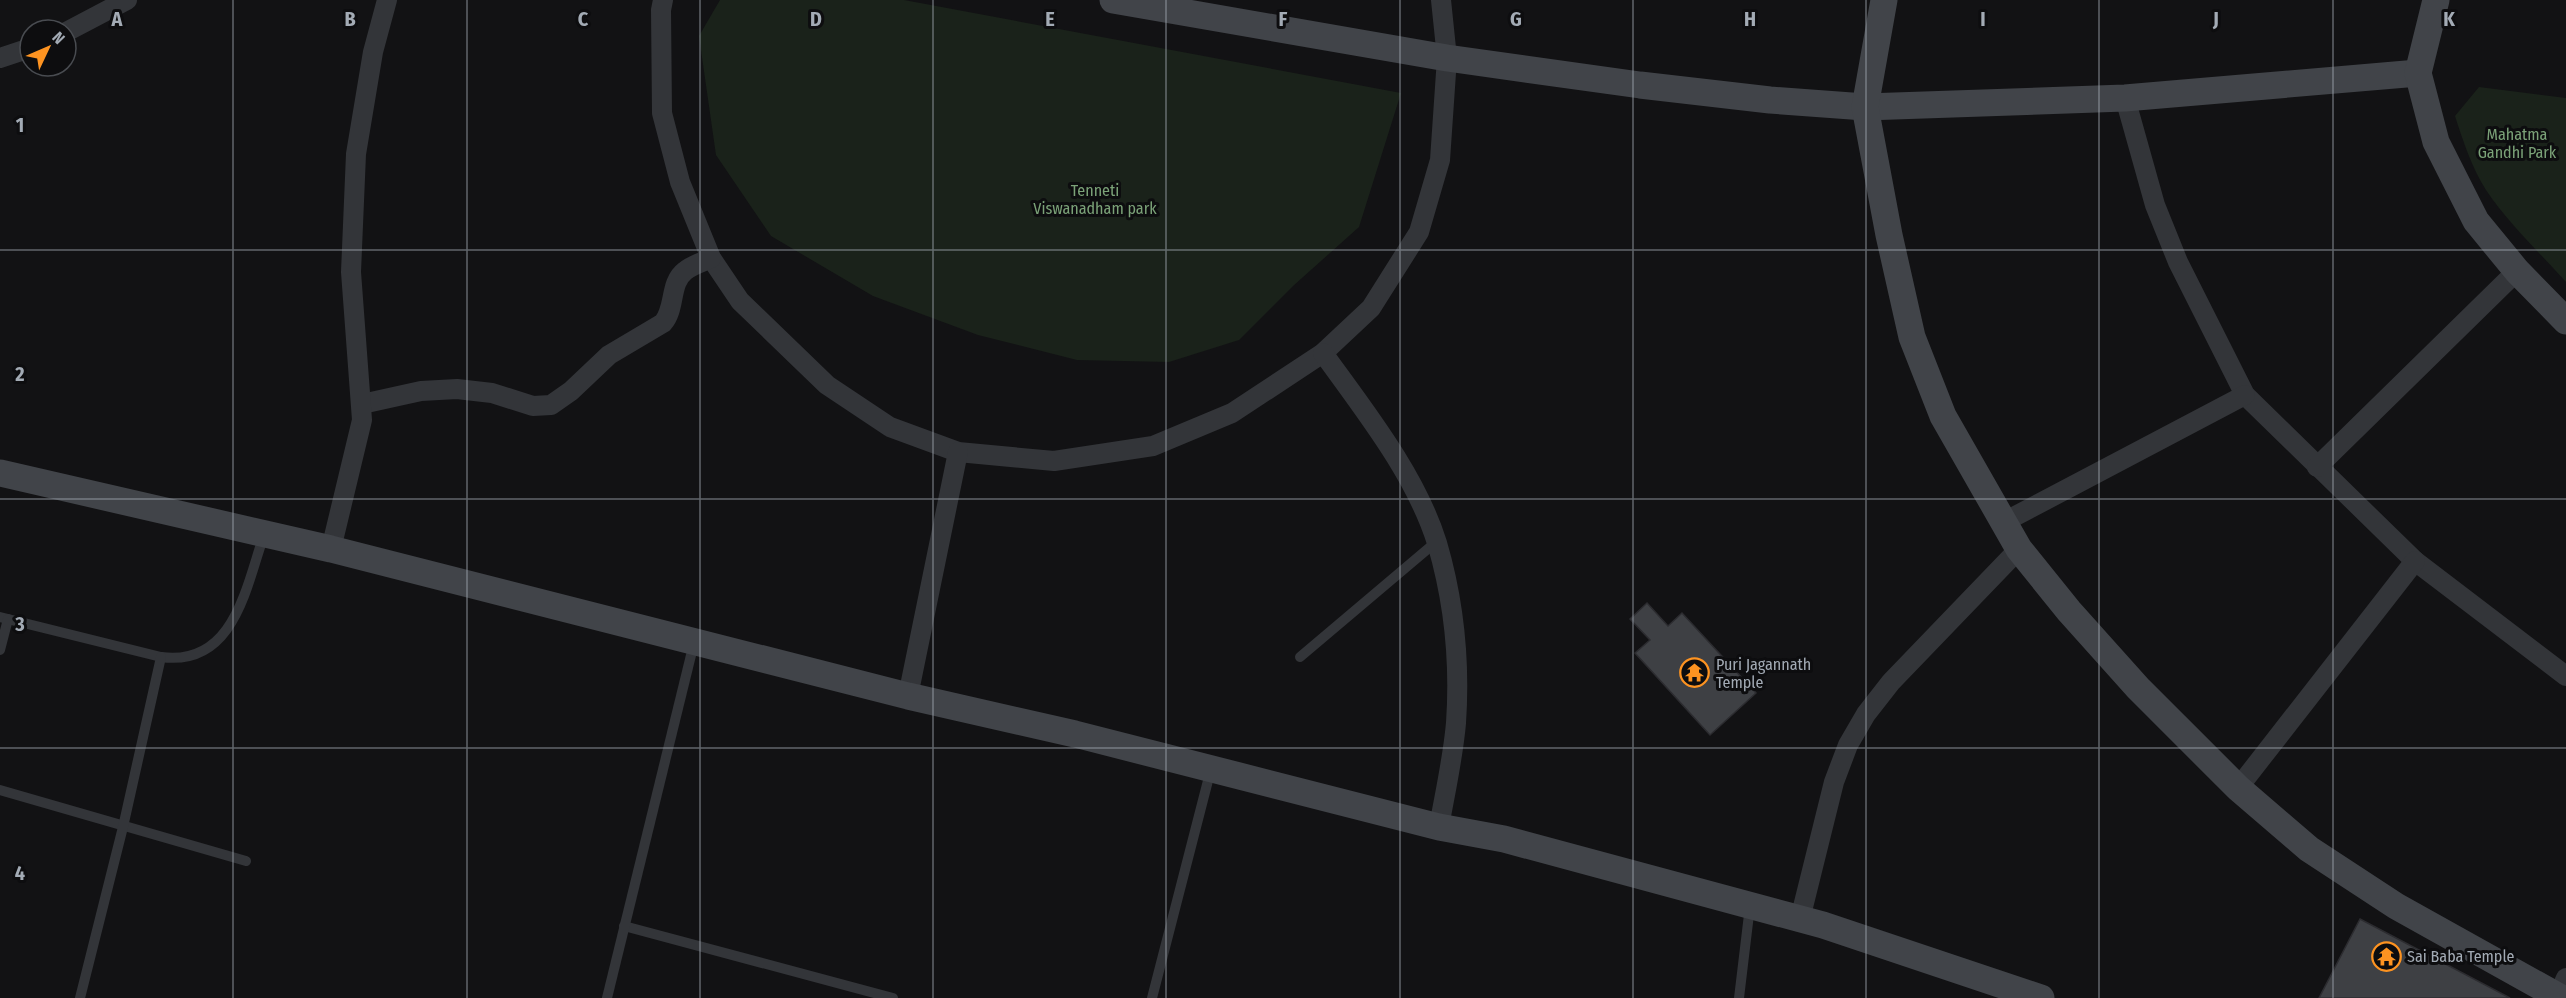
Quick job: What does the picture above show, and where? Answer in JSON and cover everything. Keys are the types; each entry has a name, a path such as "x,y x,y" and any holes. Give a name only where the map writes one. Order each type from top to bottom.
{"street":[{"path":"78,26 127,0"},
{"path":"331,549 358,443 362,404 351,272 356,154 373,52 387,0"},
{"path":"663,0 662,113 680,182 711,258 740,301 827,385 890,427 958,452 1054,461 1153,446 1232,413 1323,353 1371,308 1419,232 1440,160 1447,58 1441,0"},
{"path":"1119,0 1447,58 1664,88 1865,107 2125,98 2418,73"},
{"path":"1884,0 1865,107 1889,235 1912,337 1943,417 2019,549 2138,688 2238,788 2309,849 2386,900 2562,991"},
{"path":"2436,0 2418,73 2436,142 2476,221 2517,271 2566,321"},
{"path":"0,58 18,52"},
{"path":"2125,98 2155,205 2178,262 2245,395 2316,467 2415,561 2493,624 2566,676"},
{"path":"362,404 421,391 457,389 492,393 533,406 551,405 571,392 609,355 663,323 669,316 679,277 686,269 711,258"},
{"path":"2316,467 2517,271"},
{"path":"1323,353 1408,479 1436,542 1451,606 1457,669 1456,724 1439,826"},
{"path":"2004,522 2245,395"},
{"path":"908,696 958,452"},
{"path":"0,473 331,549 908,696 1212,768 1439,826 1504,839 1750,903 2041,998"},
{"path":"1800,919 1834,782 1848,745 1866,714 1891,682 2019,549"},
{"path":"2238,788 2415,561"}],"lane":[{"path":"0,650 4,618 161,657 175,659 194,654 209,647 225,634 238,609 264,534"},
{"path":"1300,657 1436,542"},
{"path":"607,998 695,640"},
{"path":"80,998 123,827 161,657"},
{"path":"1152,998 1212,768"},
{"path":"0,790 246,861"},
{"path":"1739,998 1750,903"},
{"path":"624,926 893,998"}],"green space":[{"name":"Tenneti Viswanadham park","path":"720,0 904,0 1401,93 1359,227 1293,286 1239,340 1169,362 1077,360 978,335 873,296 771,236 716,155 699,36"},
{"name":"Mahatma Gandhi Park","path":"2479,87 2566,98 2566,282 2504,214 2486,190 2472,164 2455,116"}],"building":[{"name":"Puri Jagannath Temple","path":"1647,603 1668,626 1682,613 1756,693 1710,735 1635,653 1650,640 1630,619"},
{"name":"Sai Baba Temple","path":"2360,919 2510,998 2319,998"}],"place":[{"name":"Puri Jagannath Temple","path":"1695,673"},
{"name":"Sai Baba Temple","path":"2386,956"}]}
